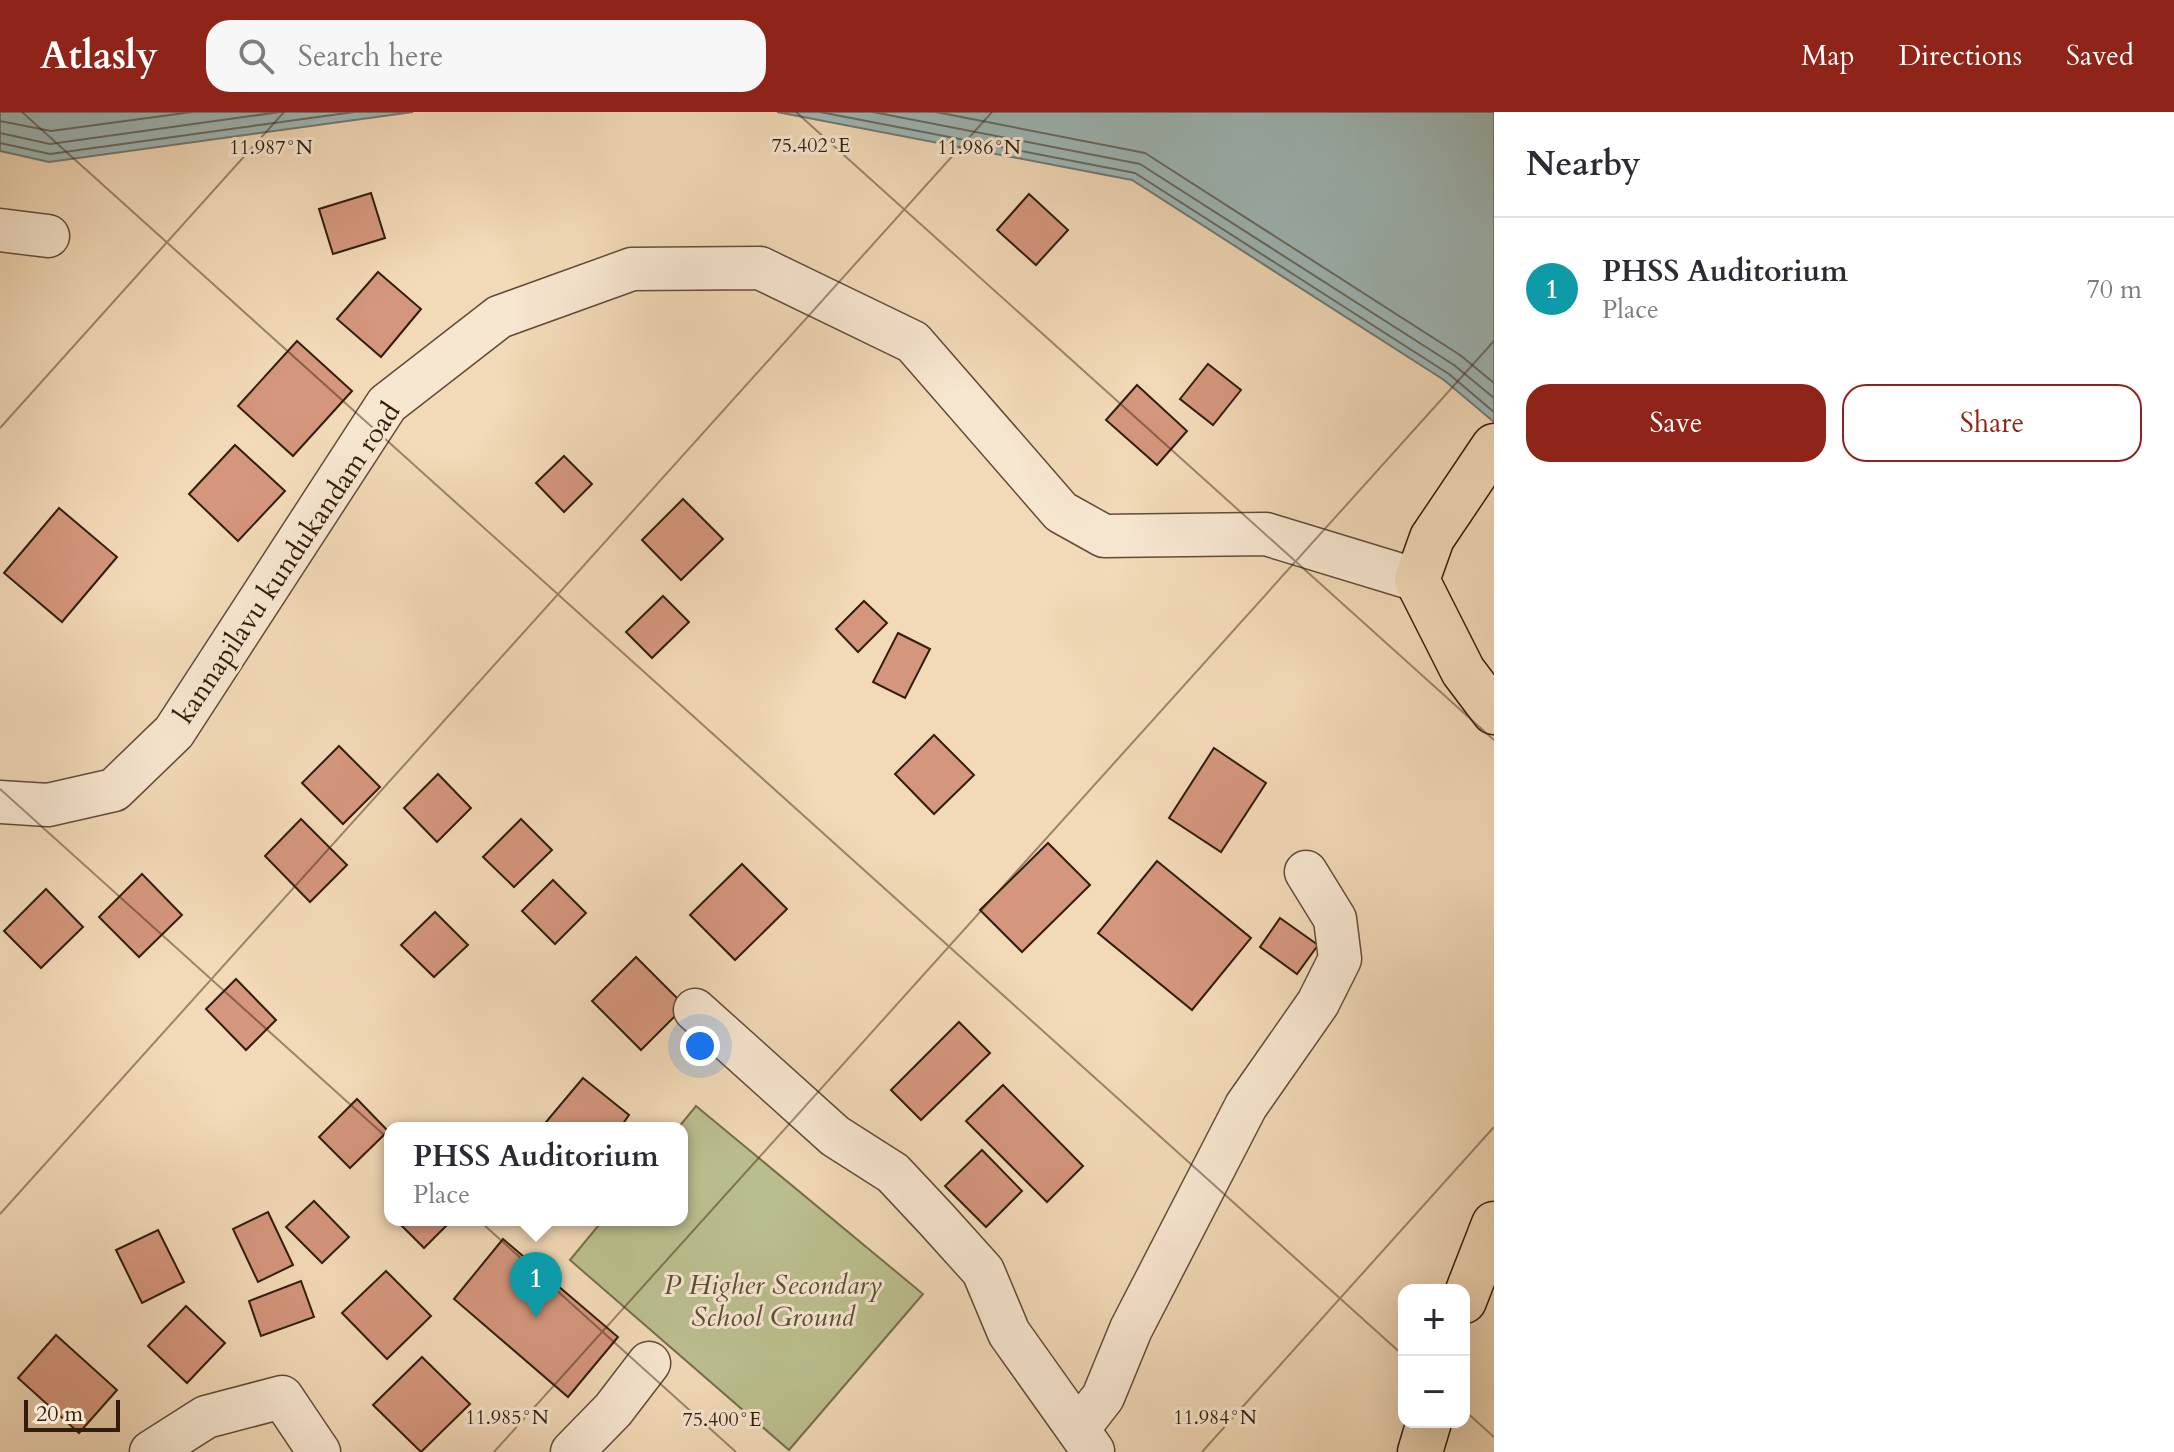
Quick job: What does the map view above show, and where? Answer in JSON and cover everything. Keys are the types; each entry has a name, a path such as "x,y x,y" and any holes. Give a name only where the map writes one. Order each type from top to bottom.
{"main road":[{"path":"1494,446 1432,538 1417,580 1463,671 1494,712"},
{"path":"1470,1286 1494,1224"},
{"path":"1420,1452 1427,1428"}],"street":[{"path":"0,230 48,236"},
{"name":"kannapilavu kundukandam road","path":"0,802 48,805 114,790 174,732 387,404 499,317 632,269 760,268 913,342 1061,512 1104,536 1266,534 1417,580"},
{"path":"1086,1440 1131,1329 1246,1106 1318,1003 1340,959 1335,919 1306,872"},
{"path":"695,1010 835,1136 893,1173 937,1220 983,1271 1009,1333 1086,1440"},
{"path":"572,1452 613,1410 649,1363"},
{"path":"151,1452 206,1417 282,1397 319,1452"}],"green space":[{"name":"P Higher Secondary School Ground","path":"696,1106 923,1294 789,1450 570,1260 598,1226 688,1226 688,1122 683,1122"}],"water":[{"path":"0,112 413,112 49,162 0,151"},
{"path":"777,112 1494,112 1494,422 1444,380 1132,180"}],"building":[{"path":"371,193 385,238 333,254 319,209"},
{"path":"1029,194 1068,230 1036,265 997,230"},
{"path":"378,272 421,309 381,357 337,319"},
{"path":"297,341 352,391 293,456 238,406"},
{"path":"1208,364 1241,390 1213,425 1180,399"},
{"path":"1137,385 1187,431 1157,465 1106,420"},
{"path":"235,445 285,491 238,541 189,494"},
{"path":"564,456 592,484 564,512 536,483"},
{"path":"683,499 723,539 681,580 642,540"},
{"path":"59,508 117,557 62,622 4,573"},
{"path":"663,596 689,622 652,658 626,632"},
{"path":"864,601 887,623 858,652 836,629"},
{"path":"898,633 930,649 905,698 873,682"},
{"path":"934,735 974,775 934,814 895,774"},
{"path":"339,746 380,787 343,824 302,783"},
{"path":"1214,748 1266,783 1221,852 1169,818"},
{"path":"438,774 471,808 437,842 404,808"},
{"path":"301,819 347,865 310,902 265,856"},
{"path":"521,819 552,850 514,887 483,857"},
{"path":"1048,843 1090,885 1022,952 980,910"},
{"path":"1157,861 1251,938 1192,1010 1098,933"},
{"path":"742,864 787,909 735,960 690,915"},
{"path":"142,874 182,915 139,957 99,917"},
{"path":"553,880 586,913 555,944 522,911"},
{"path":"46,889 83,927 41,968 4,931"},
{"path":"435,912 468,945 434,977 401,945"},
{"path":"1280,918 1318,945 1297,974 1260,947"},
{"path":"636,957 685,1006 641,1050 592,1001"},
{"path":"236,979 276,1020 246,1050 206,1009"},
{"path":"959,1022 990,1053 921,1120 891,1090"},
{"path":"583,1078 629,1115 624,1122 546,1122"},
{"path":"1003,1085 1083,1166 1047,1202 966,1121"},
{"path":"357,1099 384,1127 384,1135 350,1168 319,1137"},
{"path":"982,1150 1022,1191 986,1227 945,1186"},
{"path":"314,1201 349,1237 322,1263 286,1227"},
{"path":"268,1212 293,1265 258,1282 233,1229"},
{"path":"402,1226 446,1226 424,1248"},
{"path":"522,1226 543,1226 534,1236"},
{"path":"158,1230 184,1282 142,1303 116,1250"},
{"path":"503,1239 618,1337 568,1397 454,1299"},
{"path":"386,1271 431,1316 387,1359 342,1313"},
{"path":"301,1281 314,1317 261,1336 249,1301"},
{"path":"186,1306 225,1343 187,1383 148,1346"},
{"path":"56,1335 117,1390 79,1433 18,1378"},
{"path":"422,1357 470,1404 421,1452 373,1405"}],"place":[{"name":"PHSS Auditorium","path":"536,1318"}]}
